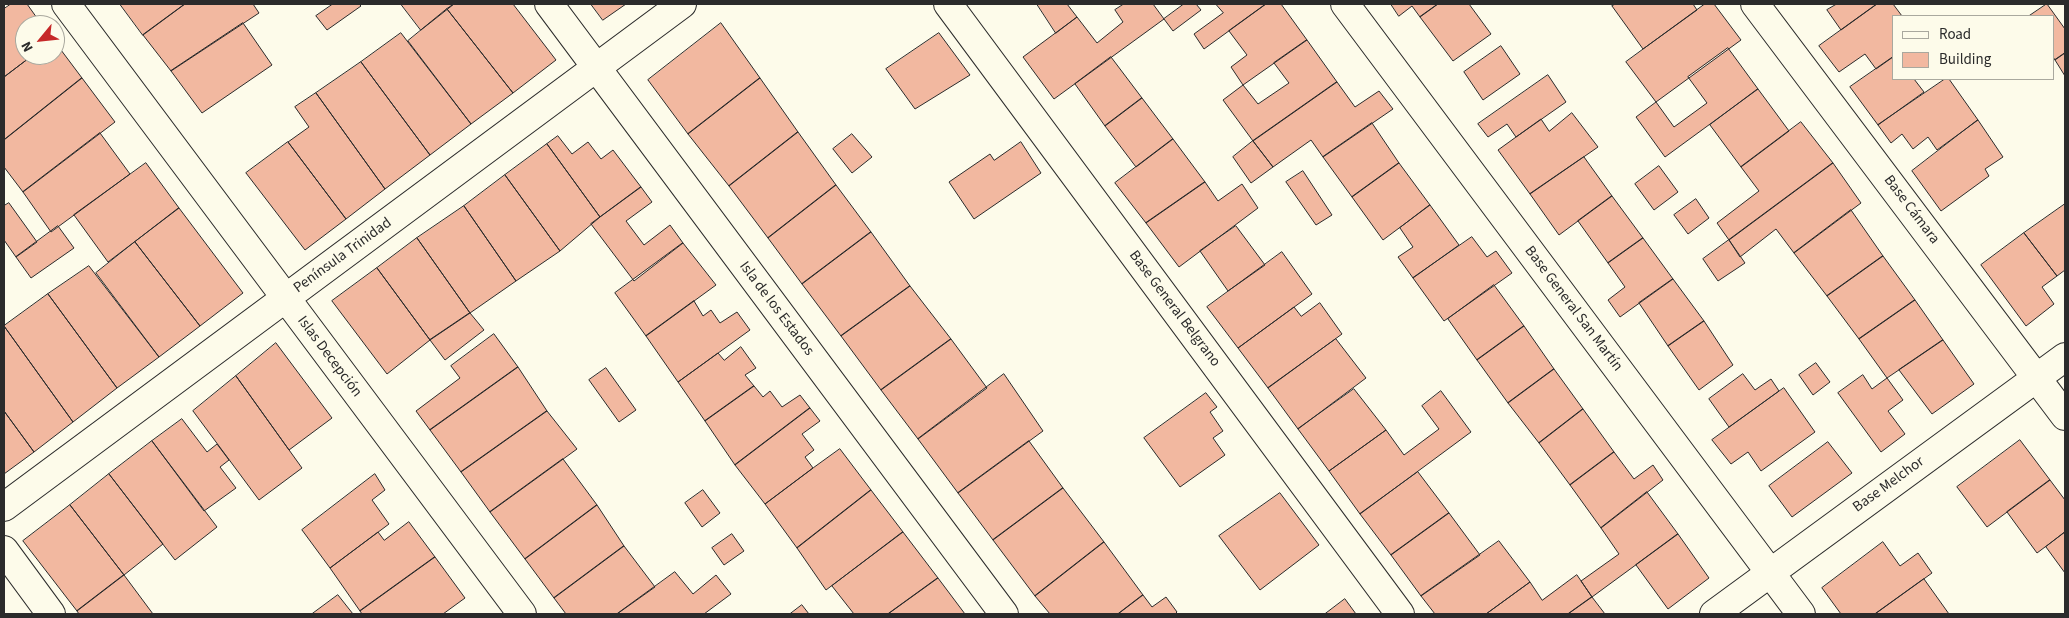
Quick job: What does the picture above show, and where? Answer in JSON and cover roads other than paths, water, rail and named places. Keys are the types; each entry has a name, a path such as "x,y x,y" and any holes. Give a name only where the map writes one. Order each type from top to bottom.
{"street":[{"name":"Islas Decepción","path":"66,4 522,614"},
{"name":"Isla de los Estados","path":"548,4 1004,614"},
{"name":"Península Trinidad","path":"4,508 682,4"},
{"name":"Base General Belgrano","path":"948,4 1400,614"},
{"name":"Base General San Martín","path":"1344,4 1800,614"},
{"name":"Base Cámara","path":"1755,4 2065,416"},
{"name":"Base Melchor","path":"1714,614 2065,357"},
{"path":"4,550 51,614"}]}
